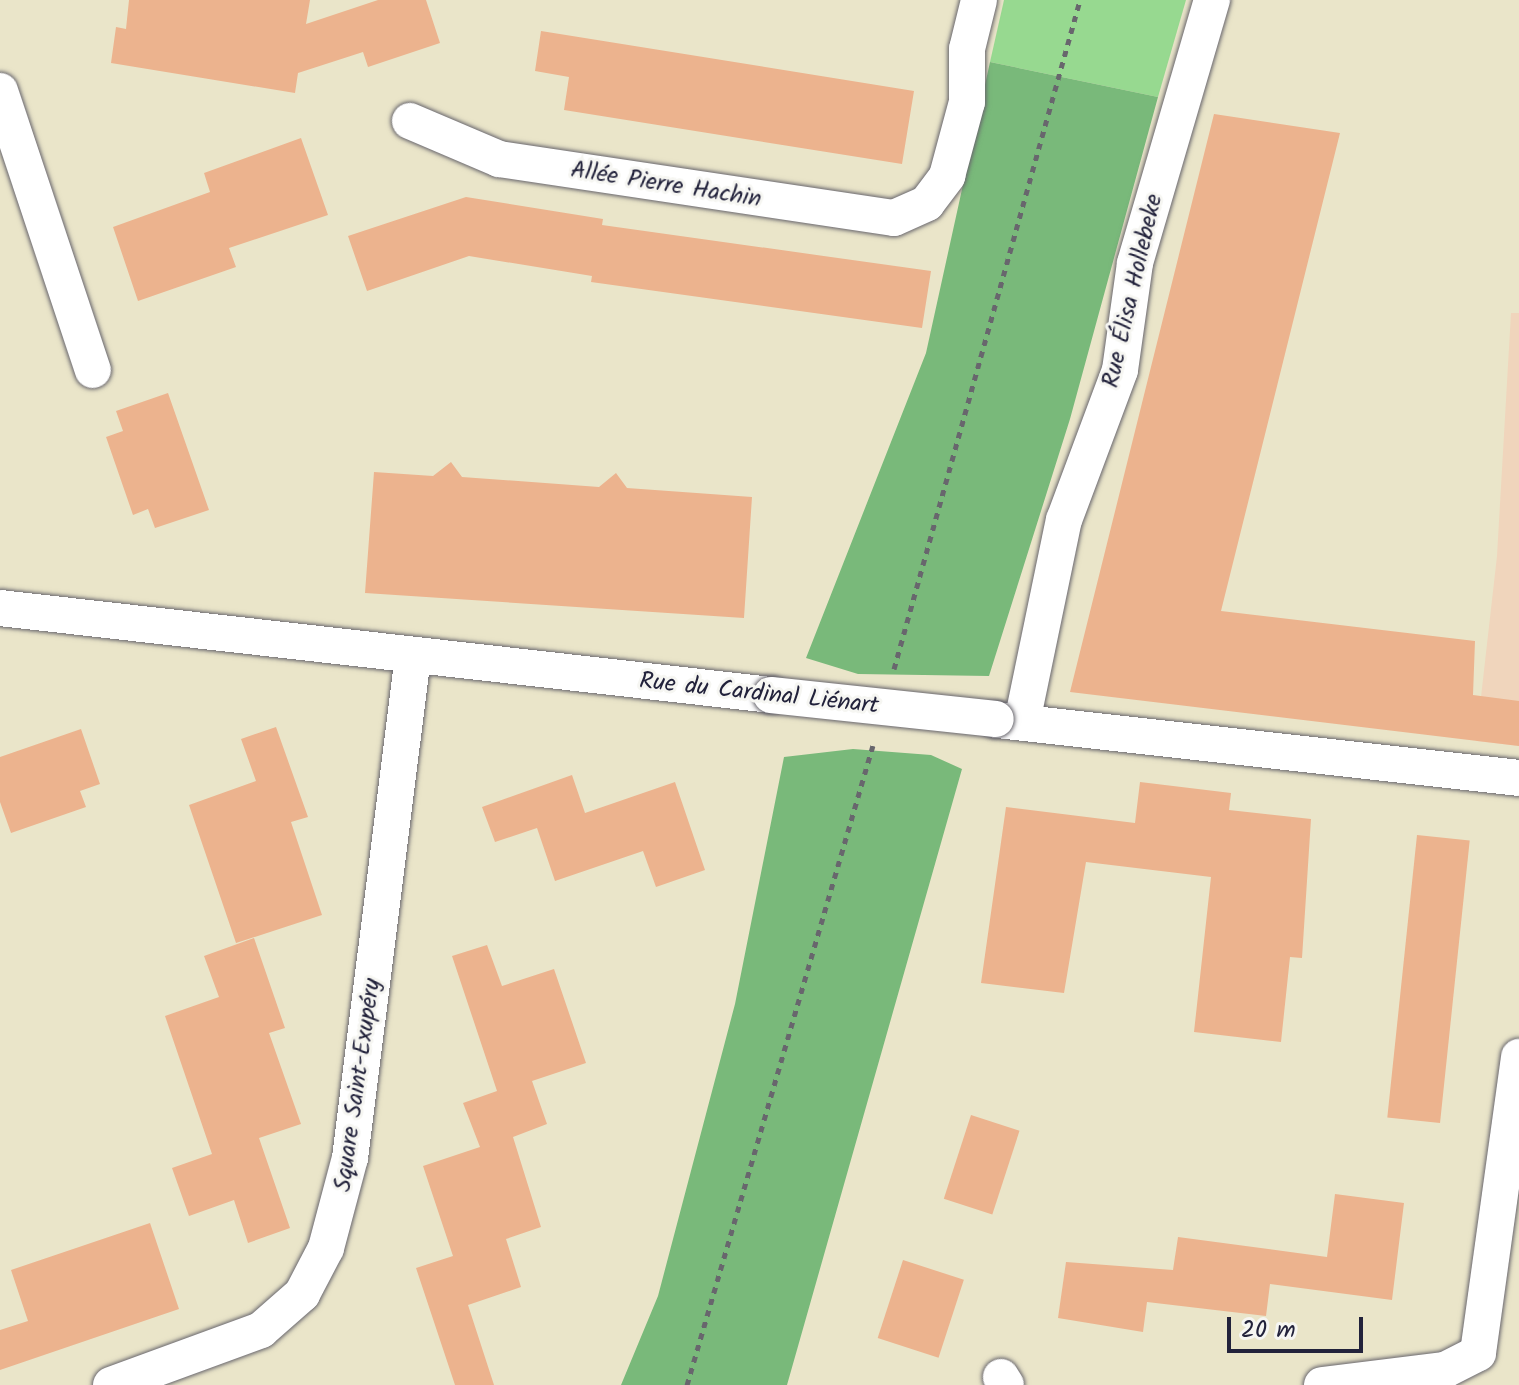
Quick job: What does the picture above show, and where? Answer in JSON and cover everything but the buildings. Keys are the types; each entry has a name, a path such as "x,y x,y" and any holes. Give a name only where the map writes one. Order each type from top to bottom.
{"street":[{"name":"Allée Pierre Hachin","path":"410,121 499,159 882,218 927,203 947,176 967,102 967,49 979,0"},
{"name":"Rue Élisa Hollebeke","path":"1009,721 1064,520 1120,370 1135,263 1212,0"},
{"path":"0,91 93,370"},
{"name":"Rue du Cardinal Liénart","path":"0,608 1519,778"},
{"name":"Square Saint-Exupéry","path":"111,1385 261,1330 302,1294 326,1248 350,1158 413,656"},
{"path":"1322,1385 1446,1377 1473,1360 1481,1345 1519,1057"}],"shaded area":[{"path":"1511,313 1519,313 1519,746 1476,741 1497,556"}],"green space":[{"path":"1004,0 1186,0 1158,97 990,62"},
{"path":"990,62 1158,97 1070,419 989,676 858,674 806,658 926,353"},
{"path":"853,749 931,755 962,769 787,1385 621,1385 658,1296 735,1004 784,757"}]}
